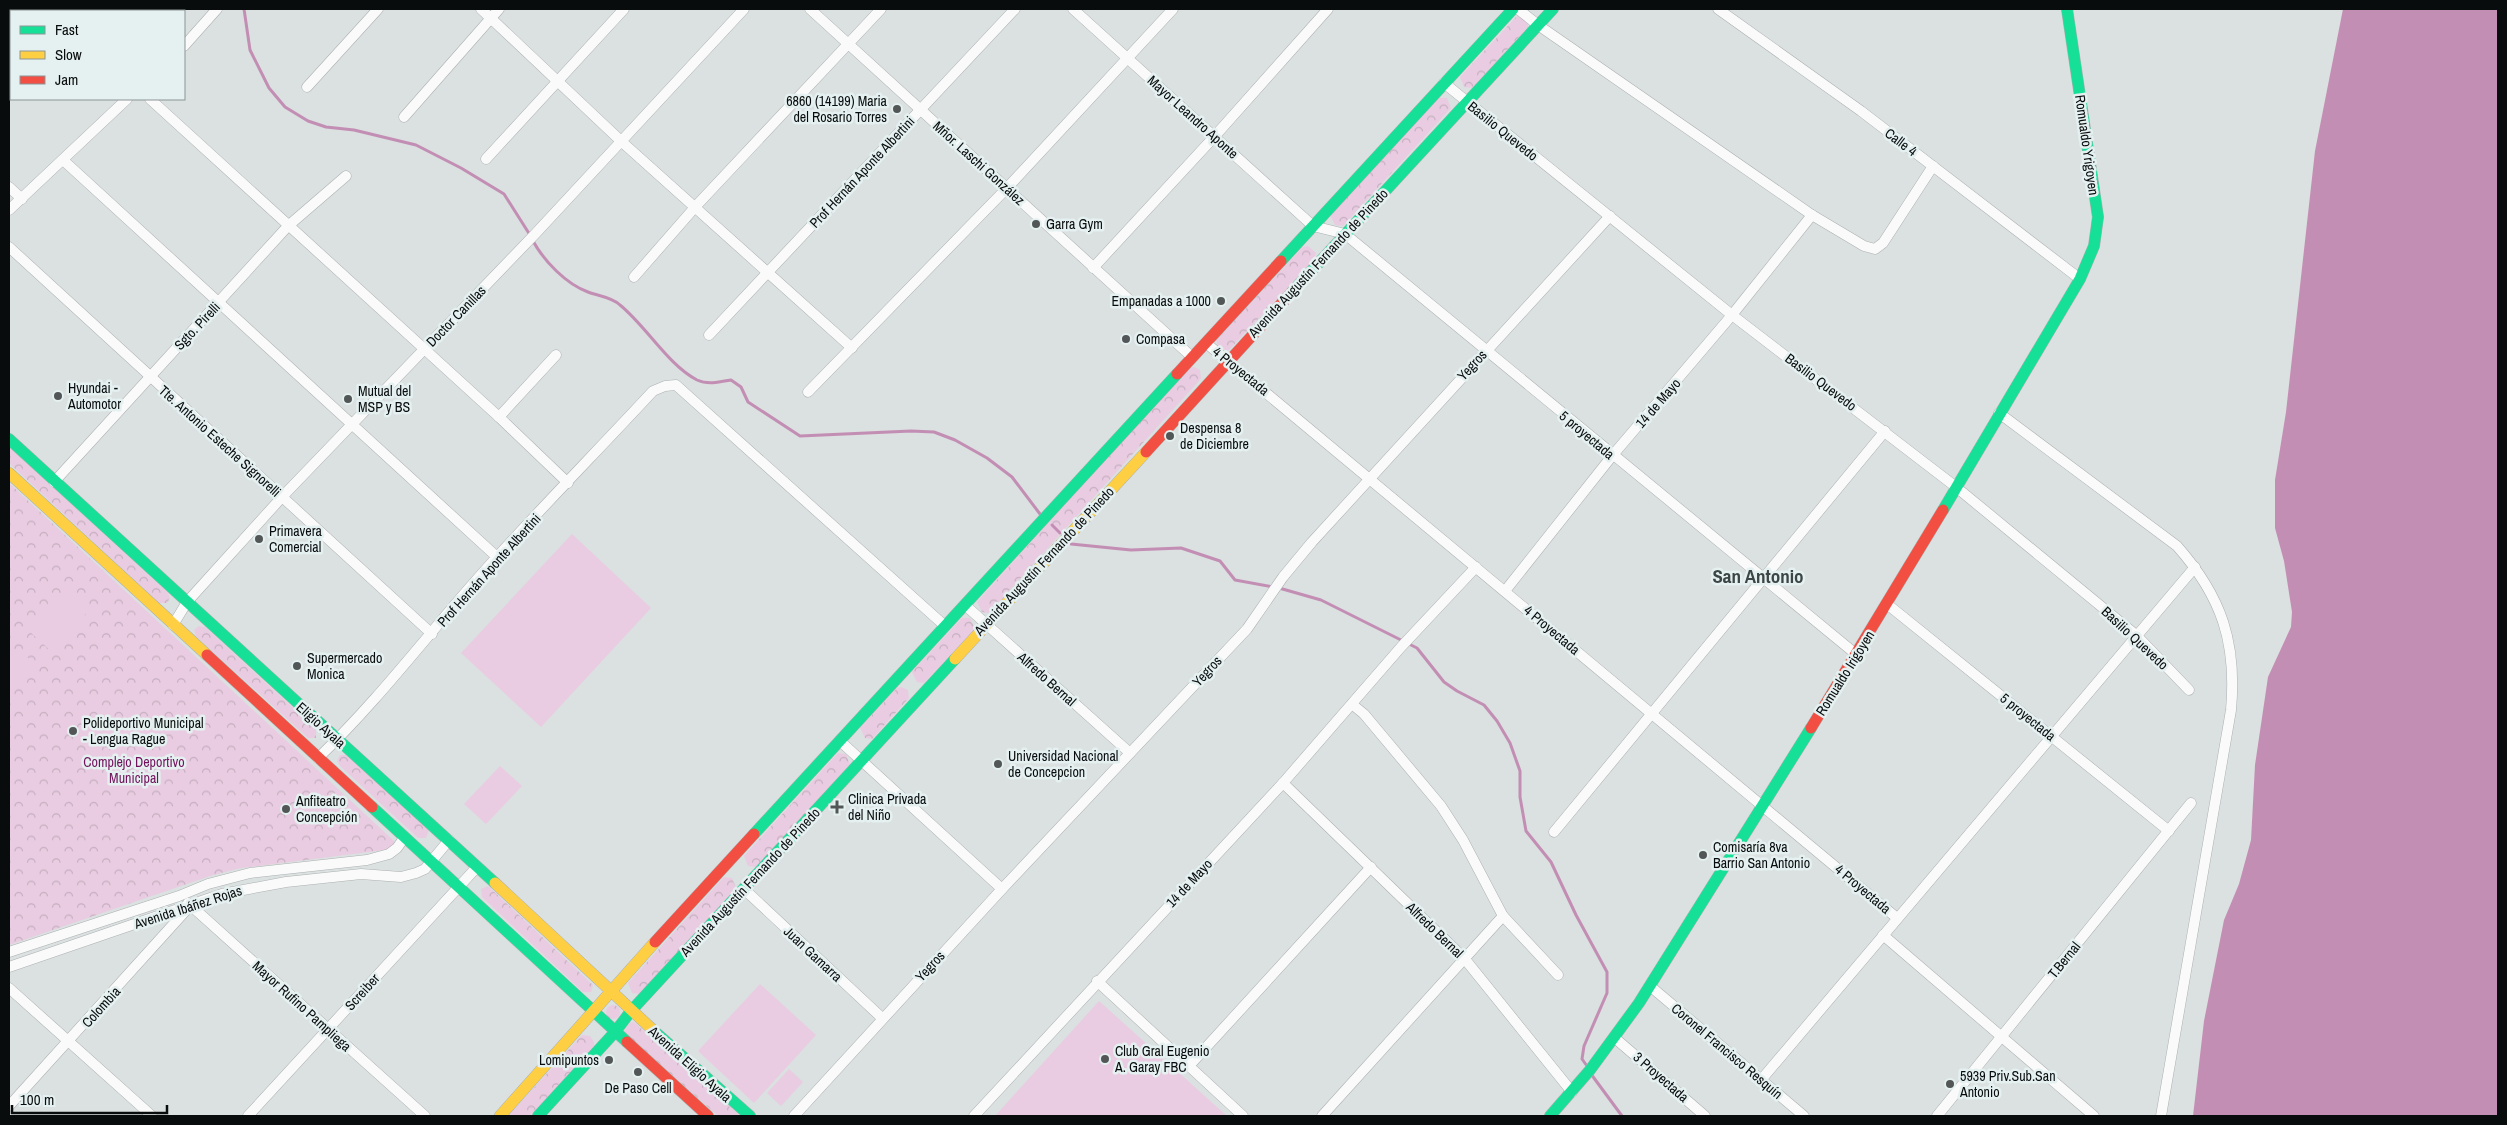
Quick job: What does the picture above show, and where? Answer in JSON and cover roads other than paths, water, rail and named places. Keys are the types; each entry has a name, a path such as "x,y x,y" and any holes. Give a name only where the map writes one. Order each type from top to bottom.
{"street":[{"path":"185,45 217,9"},
{"path":"307,87 378,9"},
{"path":"481,9 622,142 696,206 852,348"},
{"path":"404,117 499,9"},
{"path":"486,159 556,80 624,9"},
{"name":"Doctor Canillas","path":"172,625 187,602 282,497 524,246 744,9"},
{"name":"Mñor. Laschi González","path":"810,9 1192,358"},
{"path":"634,277 696,206 881,9"},
{"name":"Prof Hernán Aponte Albertini","path":"709,336 1015,9"},
{"name":"Mayor Leandro Aponte","path":"1073,9 1313,226"},
{"path":"808,392 1007,188 1173,9"},
{"path":"1092,268 1328,9"},
{"name":"Avenida Augustín Fernando de Pinedo","path":"500,1116 610,990 1514,9"},
{"path":"1518,9 1538,25 1812,215 1864,246 1875,250 1883,243 1933,166"},
{"name":"Avenida Augustín Fernando de Pinedo","path":"538,1116 615,1032 631,1011 1553,9"},
{"name":"Calle 4","path":"1718,9 1861,111 2080,279"},
{"name":"Romualdo Yrigoyen","path":"2067,9 2098,217 2094,246 2080,279"},
{"name":"Basilio Quevedo","path":"1444,83 1732,315 1956,487 2136,636 2189,690"},
{"path":"9,210 126,100"},
{"path":"151,100 424,348 568,483"},
{"path":"63,160 497,558"},
{"name":"Sgto. Pirelli","path":"54,482 288,226 346,176"},
{"path":"9,187 22,199"},
{"name":"14 de Mayo","path":"1505,591 1612,456 1732,315 1812,215"},
{"name":"Yegros","path":"794,1116 882,1018 1247,629 1273,594 1280,581 1369,478 1610,216"},
{"name":"5 proyectada","path":"1313,226 1345,234 1612,456 1857,655"},
{"name":"Tte. Antonio Esteche Signorelli","path":"9,247 432,634"},
{"name":"Romualdo Irigoyen","path":"1550,1116 1584,1080 1616,1039 1650,986 1857,655 2080,279"},
{"name":"4 Proyectada","path":"1206,342 1898,918"},
{"path":"499,417 556,355"},
{"name":"Prof Hernán Aponte Albertini","path":"318,758 337,740 432,634 497,558 653,391 665,386 676,386 945,626"},
{"path":"1999,413 2177,546 2195,567 2215,601 2227,631 2234,683 2232,710 2162,1116"},
{"path":"1554,832 1650,712 1763,580 1885,431"},
{"name":"Eligio Ayala","path":"9,439 337,740 449,840 631,1011"},
{"name":"Eligio Ayala","path":"9,473 615,1032"},
{"name":"14 de Mayo","path":"974,1116 1097,981 1283,783 1353,705 1401,647 1476,567"},
{"path":"1762,1080 2050,736 2195,567"},
{"name":"5 proyectada","path":"1886,604 2169,831"},
{"name":"Alfredo Bernal","path":"965,605 1130,753"},
{"path":"1353,705 1364,714 1441,806 1463,840 1503,916 1558,975"},
{"path":"840,741 1002,889"},
{"name":"Alfredo Bernal","path":"1283,783 1464,958 1572,1092"},
{"name":"T.Bernal","path":"1937,1116 2191,804"},
{"name":"Avenida Ibáñez Rojas","path":"9,952 179,896 208,884 250,873 367,860 389,854 397,848 404,838"},
{"name":"Avenida Ibáñez Rojas","path":"9,967 222,894 286,882 361,874 401,877 425,869 449,840"},
{"name":"Screiber","path":"248,1116 476,867"},
{"path":"1189,1066 1371,867"},
{"name":"Juan Gamarra","path":"744,890 882,1018"},
{"name":"Mayor Rufino Pampliega","path":"179,896 425,1116"},
{"name":"Colombia","path":"9,1106 69,1042 191,905"},
{"path":"1322,1116 1503,916"},
{"name":"4 Proyectada","path":"1883,935 2094,1116"},
{"path":"1097,981 1243,1116"},
{"name":"Coronel Francisco Resquín","path":"1650,986 1804,1116"},
{"path":"9,988 152,1116"},
{"name":"Avenida Eligio Ayala","path":"631,1011 750,1116"},
{"name":"Avenida Eligio Ayala","path":"615,1032 708,1116"},
{"name":"3 Proyectada","path":"1616,1039 1705,1116"}],"waterway":[{"path":"244,9 250,50 269,88 285,107 308,121 326,127 354,130 416,145 461,168 504,194 530,235"},
{"path":"533,241 549,264 564,278 588,292 613,300 620,305 639,323 676,365 686,373 697,380 705,382 714,383 731,380 741,387 748,402 800,436 911,431 934,432 955,440 987,458 1012,477 1040,514"},
{"path":"1052,525 1060,533"},
{"path":"1071,544 1131,550 1181,548 1220,561 1235,580 1273,587"},
{"path":"1279,588 1321,600 1417,648 1444,682 1484,705 1497,721 1510,743 1520,771 1520,797 1526,831 1551,862 1576,915 1607,972 1607,993 1584,1046 1582,1059 1587,1066"},
{"path":"1591,1074 1622,1116"}],"place":[{"name":"6860 (14199) Maria del Rosario Torres","path":"897,109"},
{"name":"Garra Gym","path":"1036,224"},
{"name":"Empanadas a 1000","path":"1221,301"},
{"name":"Compasa","path":"1126,339"},
{"name":"Hyundai - Automotor","path":"58,396"},
{"name":"Mutual del MSP y BS","path":"348,399"},
{"name":"Despensa 8 de Diciembre","path":"1170,436"},
{"name":"Primavera Comercial","path":"259,539"},
{"name":"Supermercado Monica","path":"297,666"},
{"name":"Polideportivo Municipal - Lengua Rague","path":"73,731"},
{"name":"Universidad Nacional de Concepcion","path":"998,764"},
{"name":"Clinica Privada del Niño","path":"837,807"},
{"name":"Anfiteatro Concepción","path":"286,809"},
{"name":"Comisaría 8va Barrio San Antonio","path":"1703,855"},
{"name":"Club Gral Eugenio A. Garay FBC","path":"1105,1059"},
{"name":"Lomipuntos","path":"609,1060"},
{"name":"De Paso Cell","path":"638,1072"},
{"name":"5939 Priv.Sub.San Antonio","path":"1950,1084"}],"district":[{"name":"San Antonio","path":"1758,576"}],"park label":[{"name":"Complejo Deportivo Municipal","path":"134,770"}]}
